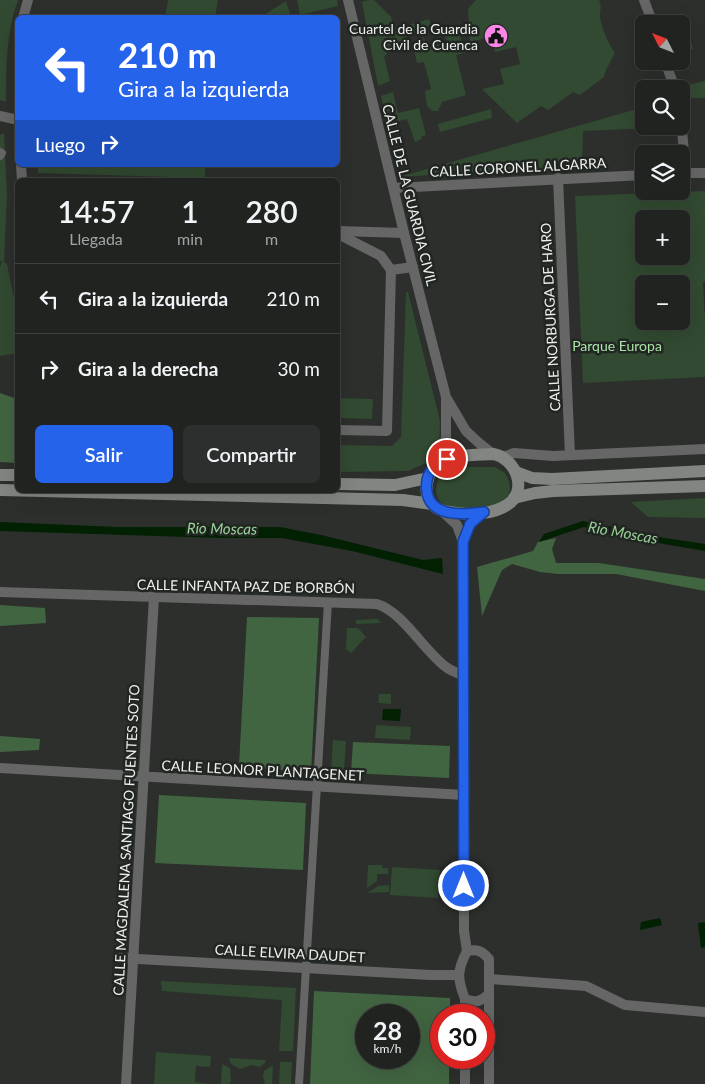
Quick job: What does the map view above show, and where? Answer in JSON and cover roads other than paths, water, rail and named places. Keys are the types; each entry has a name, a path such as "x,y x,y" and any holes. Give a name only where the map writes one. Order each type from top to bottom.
{"main road":[{"path":"121,493 404,500 437,508 463,514 484,512 507,505 517,492 516,472 512,466 498,455 463,456 440,462 434,467 428,478 427,494 437,508"},
{"path":"516,472 532,478 557,479 705,471"},
{"path":"0,475 15,476"},
{"path":"340,484 396,485 428,478"},
{"path":"514,498 553,491 705,486"},
{"path":"0,490 15,490"}],"street":[{"path":"24,15 28,0"},
{"name":"CALLE DE LA GUARDIA CIVIL","path":"348,0 446,397 446,437 440,462"},
{"path":"644,0 650,15"},
{"path":"0,116 15,119"},
{"path":"0,152 2,153 0,156"},
{"path":"690,173 705,172"},
{"name":"CALLE CORONEL ALGARRA","path":"394,188 635,175"},
{"name":"CALLE NORBURGA DE HARO","path":"558,178 570,454"},
{"path":"340,232 404,233"},
{"path":"340,233 381,256 391,270 387,431 340,430"},
{"path":"391,270 413,267"},
{"name":"CALLE DE LA GUARDIA CIVIL","path":"446,397 466,431 479,444 498,455"},
{"path":"498,455 514,453 553,456 705,448"},
{"path":"437,508 457,525 463,542 464,932 467,951 458,975 465,1004"},
{"path":"463,542 470,524 484,512"},
{"name":"CALLE INFANTA PAZ DE BORBÓN","path":"0,592 371,603 384,606 445,667 463,675"},
{"name":"CALLE MAGDALENA SANTIAGO FUENTES SOTO","path":"126,1084 154,597"},
{"path":"299,1084 328,602"},
{"name":"CALLE LEONOR PLANTAGENET","path":"0,768 316,788 464,795"},
{"path":"467,951 483,952 489,959 489,1084"},
{"name":"CALLE ELVIRA DAUDET","path":"120,958 458,975"},
{"path":"490,979 586,986 625,1005 705,1012"},
{"path":"465,999 473,1002 480,1001 489,994"},
{"path":"465,1069 465,1084"}],"water":[{"name":"Rio Moscas","path":"583,521 665,538 705,544 705,551 623,537 584,527 539,542 544,534"},
{"name":"Rio Moscas","path":"0,522 117,527 280,527 423,560 442,558 443,574 352,551 282,538 221,538 0,531"},
{"path":"383,709 401,709 400,721 382,720"},
{"path":"660,918 662,925 640,930 641,922"},
{"path":"705,922 705,947 701,948 698,923"}],"place":[{"name":"Cuartel de la Guardia Civil de Cuenca","path":"496,36"}],"park label":[{"name":"Parque Europa","path":"617,345"}]}
